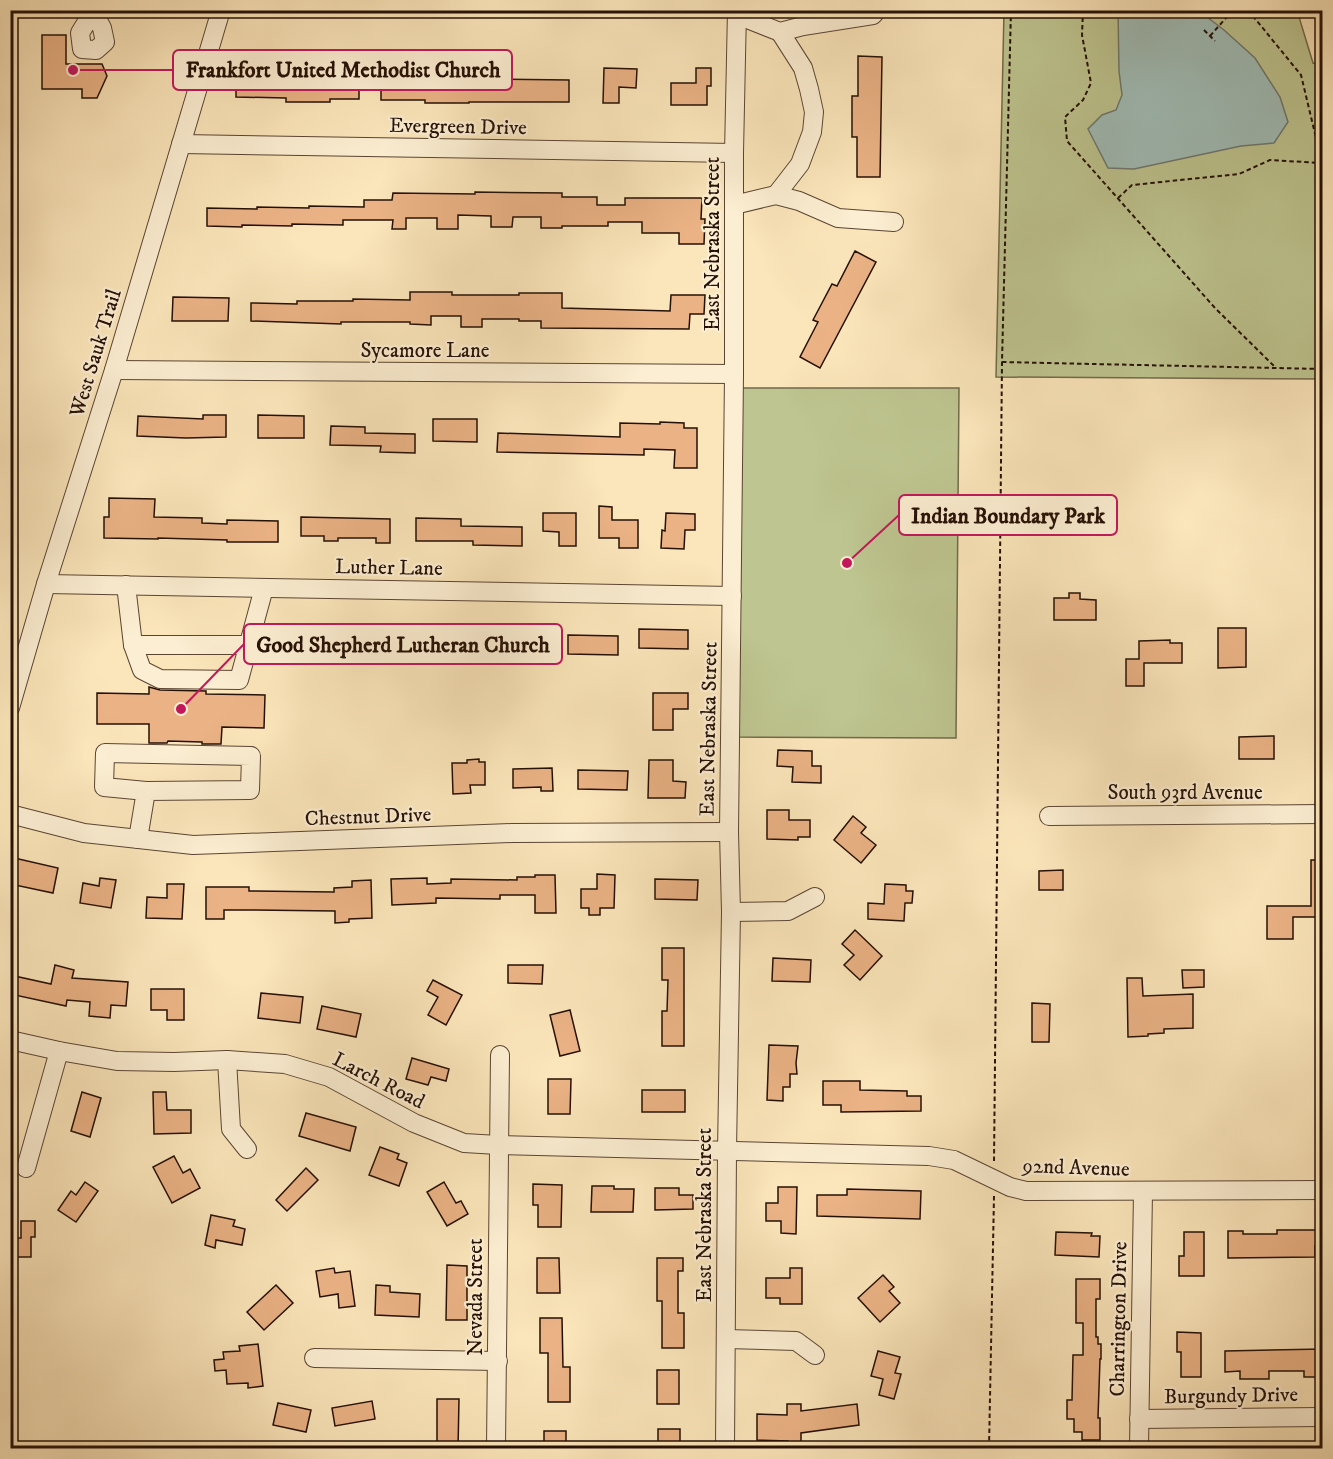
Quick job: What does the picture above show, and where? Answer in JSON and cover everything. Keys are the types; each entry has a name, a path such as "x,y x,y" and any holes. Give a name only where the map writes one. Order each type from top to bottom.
{"street":[{"name":"West Sauk Trail","path":"10,708 46,584 114,370 220,10"},
{"path":"780,32 873,15 877,10"},
{"path":"737,13 780,32 803,68 814,112 812,132 800,164 776,195"},
{"name":"East Nebraska Street","path":"725,1449 731,912 729,832 734,153 737,13"},
{"name":"Evergreen Drive","path":"181,144 734,153"},
{"path":"734,205 776,195 799,201 838,218 894,222"},
{"name":"Sycamore Lane","path":"114,370 734,374"},
{"name":"Luther Lane","path":"46,584 732,596"},
{"path":"126,585 133,645 142,670 160,679 239,680 264,588"},
{"path":"133,645 249,645"},
{"path":"105,753 251,756 250,790 146,791 104,787 105,753"},
{"path":"138,839 146,791"},
{"name":"Chestnut Drive","path":"10,814 84,833 193,845 512,833 729,832"},
{"name":"South 93rd Avenue","path":"1049,816 1323,814"},
{"path":"731,912 788,911 815,897"},
{"name":"Larch Road","path":"10,1040 117,1061 227,1060 285,1064 329,1077 414,1124 464,1143 727,1151"},
{"path":"26,1168 59,1051"},
{"name":"Nevada Street","path":"496,1449 500,1055"},
{"path":"227,1060 231,1129 247,1149"},
{"name":"92nd Avenue","path":"727,1151 929,1156 954,1160 1011,1187 1026,1191 1323,1191"},
{"name":"Charrington Drive","path":"1139,1449 1143,1191"},
{"path":"726,1339 796,1341 815,1355"},
{"path":"314,1358 498,1361"},
{"name":"Burgundy Drive","path":"1139,1419 1323,1417"}],"path":[{"path":"994,1166 1002,362 1011,10"},
{"path":"1083,10 1082,35 1091,83 1083,100 1065,117 1067,141 1215,308 1276,368"},
{"path":"1210,36 1233,10"},
{"path":"1118,198 1132,185 1239,174 1270,160 1322,163 1301,75 1248,10"},
{"path":"1204,30 1215,41"},
{"path":"1002,362 1323,369"},
{"path":"989,1449 994,1190"}],"green space":[{"path":"1004,11 1299,11 1313,63 1322,65 1322,379 996,377"},
{"path":"737,388 959,388 956,738 734,737"}],"water":[{"path":"1118,10 1199,11 1224,30 1255,58 1280,97 1288,122 1274,143 1241,146 1134,169 1108,168 1088,129 1102,115 1116,110 1122,95 1119,71"}],"building":[{"path":"42,35 66,35 66,64 102,64 107,76 97,98 82,98 82,89 42,89"},
{"path":"858,56 882,57 880,177 857,177 857,137 852,137 852,96 858,96"},
{"path":"355,62 371,62 371,85 359,85 359,99 330,99 330,102 286,102 286,98 236,97 236,75 266,76 267,72 284,73 284,79 339,80 339,67 355,67"},
{"path":"604,68 637,69 636,88 619,87 619,103 603,103"},
{"path":"696,68 711,68 711,86 707,86 707,105 671,105 671,83 696,83"},
{"path":"474,79 569,80 569,102 425,103 425,100 381,100 381,82 474,81"},
{"path":"475,192 562,193 562,197 597,197 597,205 625,205 625,198 702,198 701,219 705,219 704,244 679,244 679,233 642,233 642,222 608,222 608,226 541,228 541,217 513,217 512,227 491,227 491,216 458,215 458,229 437,229 437,218 406,218 406,229 392,229 393,220 343,220 343,225 207,226 207,208 364,207 364,200 392,200 393,193 475,194"},
{"path":"855,251 876,262 820,368 800,357 818,322 813,320 832,284 837,286"},
{"path":"410,292 452,292 452,295 562,293 562,308 670,311 671,295 705,295 704,314 690,314 689,329 541,328 541,321 519,321 519,319 482,319 482,327 461,327 461,316 431,316 431,325 410,324 410,322 341,322 341,324 251,321 251,303 297,304 297,301 353,301 353,299 410,300"},
{"path":"173,297 229,298 228,321 172,321"},
{"path":"203,415 226,415 226,437 137,436 138,416 203,419"},
{"path":"258,415 304,416 304,438 258,438"},
{"path":"433,419 477,419 477,442 433,441"},
{"path":"660,422 684,423 684,428 697,428 697,468 674,468 675,450 644,449 644,455 497,452 498,433 620,437 620,423 660,424"},
{"path":"331,426 365,427 365,433 415,434 415,453 380,452 381,446 330,445"},
{"path":"109,498 155,499 154,517 202,518 202,523 227,524 227,520 278,521 278,542 104,538 104,517 109,517"},
{"path":"599,506 612,507 612,520 638,520 638,548 619,548 619,538 599,538"},
{"path":"543,513 576,513 576,546 559,546 559,532 543,531"},
{"path":"666,513 695,514 695,530 685,530 684,549 661,548"},
{"path":"301,517 390,519 390,543 376,543 376,538 338,538 338,541 324,541 324,536 301,536"},
{"path":"416,518 461,519 461,526 522,527 522,546 473,545 473,541 416,541"},
{"path":"1069,593 1080,593 1080,599 1096,600 1096,620 1054,620 1054,598 1069,598"},
{"path":"1218,628 1246,628 1246,667 1218,668"},
{"path":"639,629 688,630 688,649 639,648"},
{"path":"568,635 618,636 618,655 568,654"},
{"path":"1170,640 1170,643 1182,643 1182,663 1144,663 1144,686 1126,686 1126,659 1139,659 1139,641"},
{"path":"149,687 160,690 206,691 206,694 265,695 264,728 222,727 221,744 168,741 167,743 149,743 149,724 97,724 97,693 149,694"},
{"path":"653,693 688,693 688,709 673,709 673,730 653,730"},
{"path":"1274,736 1274,759 1239,759 1239,737"},
{"path":"778,750 812,751 812,766 821,766 821,783 792,782 793,767 777,766"},
{"path":"479,759 479,762 485,762 485,785 470,785 471,793 453,794 452,763 467,763 467,760"},
{"path":"649,760 673,760 673,781 686,782 685,798 648,798"},
{"path":"552,768 553,791 541,791 541,787 513,788 513,769"},
{"path":"578,770 628,771 627,790 578,789"},
{"path":"767,810 789,810 789,820 810,820 810,837 798,837 798,840 767,839"},
{"path":"853,816 866,827 861,833 876,845 861,863 834,840"},
{"path":"10,857 58,868 53,893 10,884"},
{"path":"1311,860 1323,860 1323,917 1293,917 1293,939 1267,939 1267,906 1311,906"},
{"path":"1063,870 1063,890 1039,890 1039,871"},
{"path":"597,874 615,875 614,908 600,908 600,915 589,915 589,908 581,908 581,889 597,889"},
{"path":"535,875 555,875 556,913 535,913 535,895 500,895 500,899 436,898 436,903 392,905 391,879 427,878 427,884 451,883 451,879 517,880 517,877 535,877"},
{"path":"100,878 116,880 111,908 80,903 83,883 99,886"},
{"path":"655,879 698,880 697,900 655,899"},
{"path":"371,880 372,918 349,919 349,922 335,923 335,911 224,910 224,919 206,919 206,887 249,887 249,891 334,892 334,888 352,887 352,881"},
{"path":"167,884 184,884 182,919 146,918 147,897 167,898"},
{"path":"885,884 906,885 906,891 913,891 912,903 905,903 904,921 868,919 868,903 884,904"},
{"path":"855,930 882,956 860,980 844,965 854,955 842,944"},
{"path":"662,948 684,948 684,1046 662,1046 662,1011 667,1011 668,980 662,980"},
{"path":"773,958 811,960 810,982 772,981"},
{"path":"55,965 74,970 72,978 128,982 126,1006 111,1005 110,1018 89,1016 90,1002 67,1000 66,1006 10,994 10,975 51,984"},
{"path":"508,965 543,965 542,984 508,983"},
{"path":"1182,970 1204,970 1204,987 1183,988"},
{"path":"1127,978 1142,978 1143,996 1193,994 1193,1028 1164,1029 1164,1033 1128,1037"},
{"path":"433,980 462,995 446,1025 428,1015 438,997 427,991"},
{"path":"151,989 184,989 184,1020 167,1020 167,1010 151,1010"},
{"path":"261,993 303,997 300,1023 258,1018"},
{"path":"1032,1003 1050,1004 1049,1042 1032,1042"},
{"path":"322,1006 361,1014 356,1037 317,1029"},
{"path":"570,1010 580,1051 560,1056 550,1015"},
{"path":"769,1045 798,1046 797,1074 790,1074 790,1087 783,1087 783,1101 767,1100"},
{"path":"412,1058 449,1069 446,1081 431,1077 428,1085 406,1079"},
{"path":"548,1079 571,1079 570,1114 548,1114"},
{"path":"823,1081 860,1081 860,1090 907,1091 907,1096 921,1096 921,1111 841,1112 841,1105 823,1105"},
{"path":"642,1090 685,1090 685,1112 642,1112"},
{"path":"82,1092 101,1098 90,1137 71,1131"},
{"path":"153,1092 166,1092 167,1110 191,1110 191,1133 154,1134"},
{"path":"306,1113 356,1127 350,1151 299,1136"},
{"path":"380,1147 399,1154 397,1159 407,1163 399,1186 369,1175"},
{"path":"174,1156 183,1173 190,1169 200,1188 172,1203 153,1167"},
{"path":"306,1168 318,1180 287,1211 276,1200"},
{"path":"85,1182 98,1191 76,1222 58,1210 71,1191 76,1195"},
{"path":"444,1182 456,1203 461,1201 468,1214 447,1226 427,1192"},
{"path":"533,1184 562,1185 561,1227 538,1227 538,1205 533,1205"},
{"path":"592,1186 634,1189 633,1212 591,1212"},
{"path":"778,1187 797,1187 796,1234 781,1233 781,1221 766,1221 766,1203 778,1203"},
{"path":"655,1188 679,1188 679,1195 693,1195 693,1209 655,1210"},
{"path":"847,1189 921,1191 920,1219 817,1216 817,1195 847,1195"},
{"path":"211,1215 235,1220 233,1226 245,1229 242,1245 216,1240 215,1248 205,1245"},
{"path":"21,1221 35,1221 35,1237 31,1237 31,1257 10,1257 10,1238 21,1238"},
{"path":"1277,1230 1322,1230 1322,1246 1315,1246 1315,1257 1228,1258 1228,1231 1243,1231 1243,1234 1277,1234"},
{"path":"1056,1232 1092,1233 1091,1236 1100,1236 1099,1257 1055,1255"},
{"path":"1184,1232 1204,1232 1204,1276 1179,1276 1179,1256 1184,1256"},
{"path":"537,1258 559,1258 560,1293 537,1293"},
{"path":"657,1258 683,1258 683,1271 678,1271 678,1313 684,1313 684,1348 662,1348 662,1301 657,1301"},
{"path":"447,1265 467,1266 467,1320 446,1320"},
{"path":"334,1268 335,1273 350,1271 355,1306 339,1308 338,1294 320,1297 316,1271"},
{"path":"790,1268 802,1268 802,1304 780,1304 780,1298 766,1298 766,1278 790,1278"},
{"path":"883,1275 894,1287 889,1291 900,1303 880,1322 858,1298"},
{"path":"1076,1279 1100,1279 1100,1299 1096,1299 1096,1337 1098,1337 1098,1344 1101,1344 1098,1418 1100,1418 1100,1440 1082,1440 1082,1432 1074,1432 1074,1419 1067,1419 1067,1400 1072,1400 1073,1355 1083,1355 1083,1323 1076,1323"},
{"path":"276,1285 293,1303 264,1330 247,1312"},
{"path":"376,1285 390,1286 390,1292 420,1294 419,1317 375,1315"},
{"path":"540,1318 562,1318 563,1367 570,1367 570,1402 548,1402 548,1353 540,1353"},
{"path":"1177,1332 1201,1333 1201,1377 1181,1377 1181,1352 1177,1352"},
{"path":"258,1344 263,1386 248,1388 248,1383 227,1384 226,1370 215,1371 214,1360 224,1359 223,1352 240,1351 239,1346"},
{"path":"1323,1349 1323,1377 1304,1377 1304,1371 1269,1371 1269,1379 1240,1379 1240,1371 1225,1372 1225,1351"},
{"path":"878,1351 900,1357 895,1373 901,1374 894,1399 879,1395 883,1379 871,1376"},
{"path":"657,1370 679,1370 679,1404 657,1404"},
{"path":"437,1399 459,1399 458,1449 437,1449"},
{"path":"372,1401 375,1419 335,1426 332,1408"},
{"path":"278,1403 311,1410 306,1432 273,1425"},
{"path":"787,1404 801,1404 801,1411 857,1404 859,1425 801,1433 801,1449 788,1449 788,1441 757,1440 757,1414 787,1415"},
{"path":"658,1429 680,1429 680,1449 658,1449"},
{"path":"544,1431 566,1431 566,1449 544,1449"}],"place":[{"name":"Frankfort United Methodist Church","path":"73,70"},
{"name":"Indian Boundary Park","path":"847,563"},
{"name":"Good Shepherd Lutheran Church","path":"181,709"}]}
